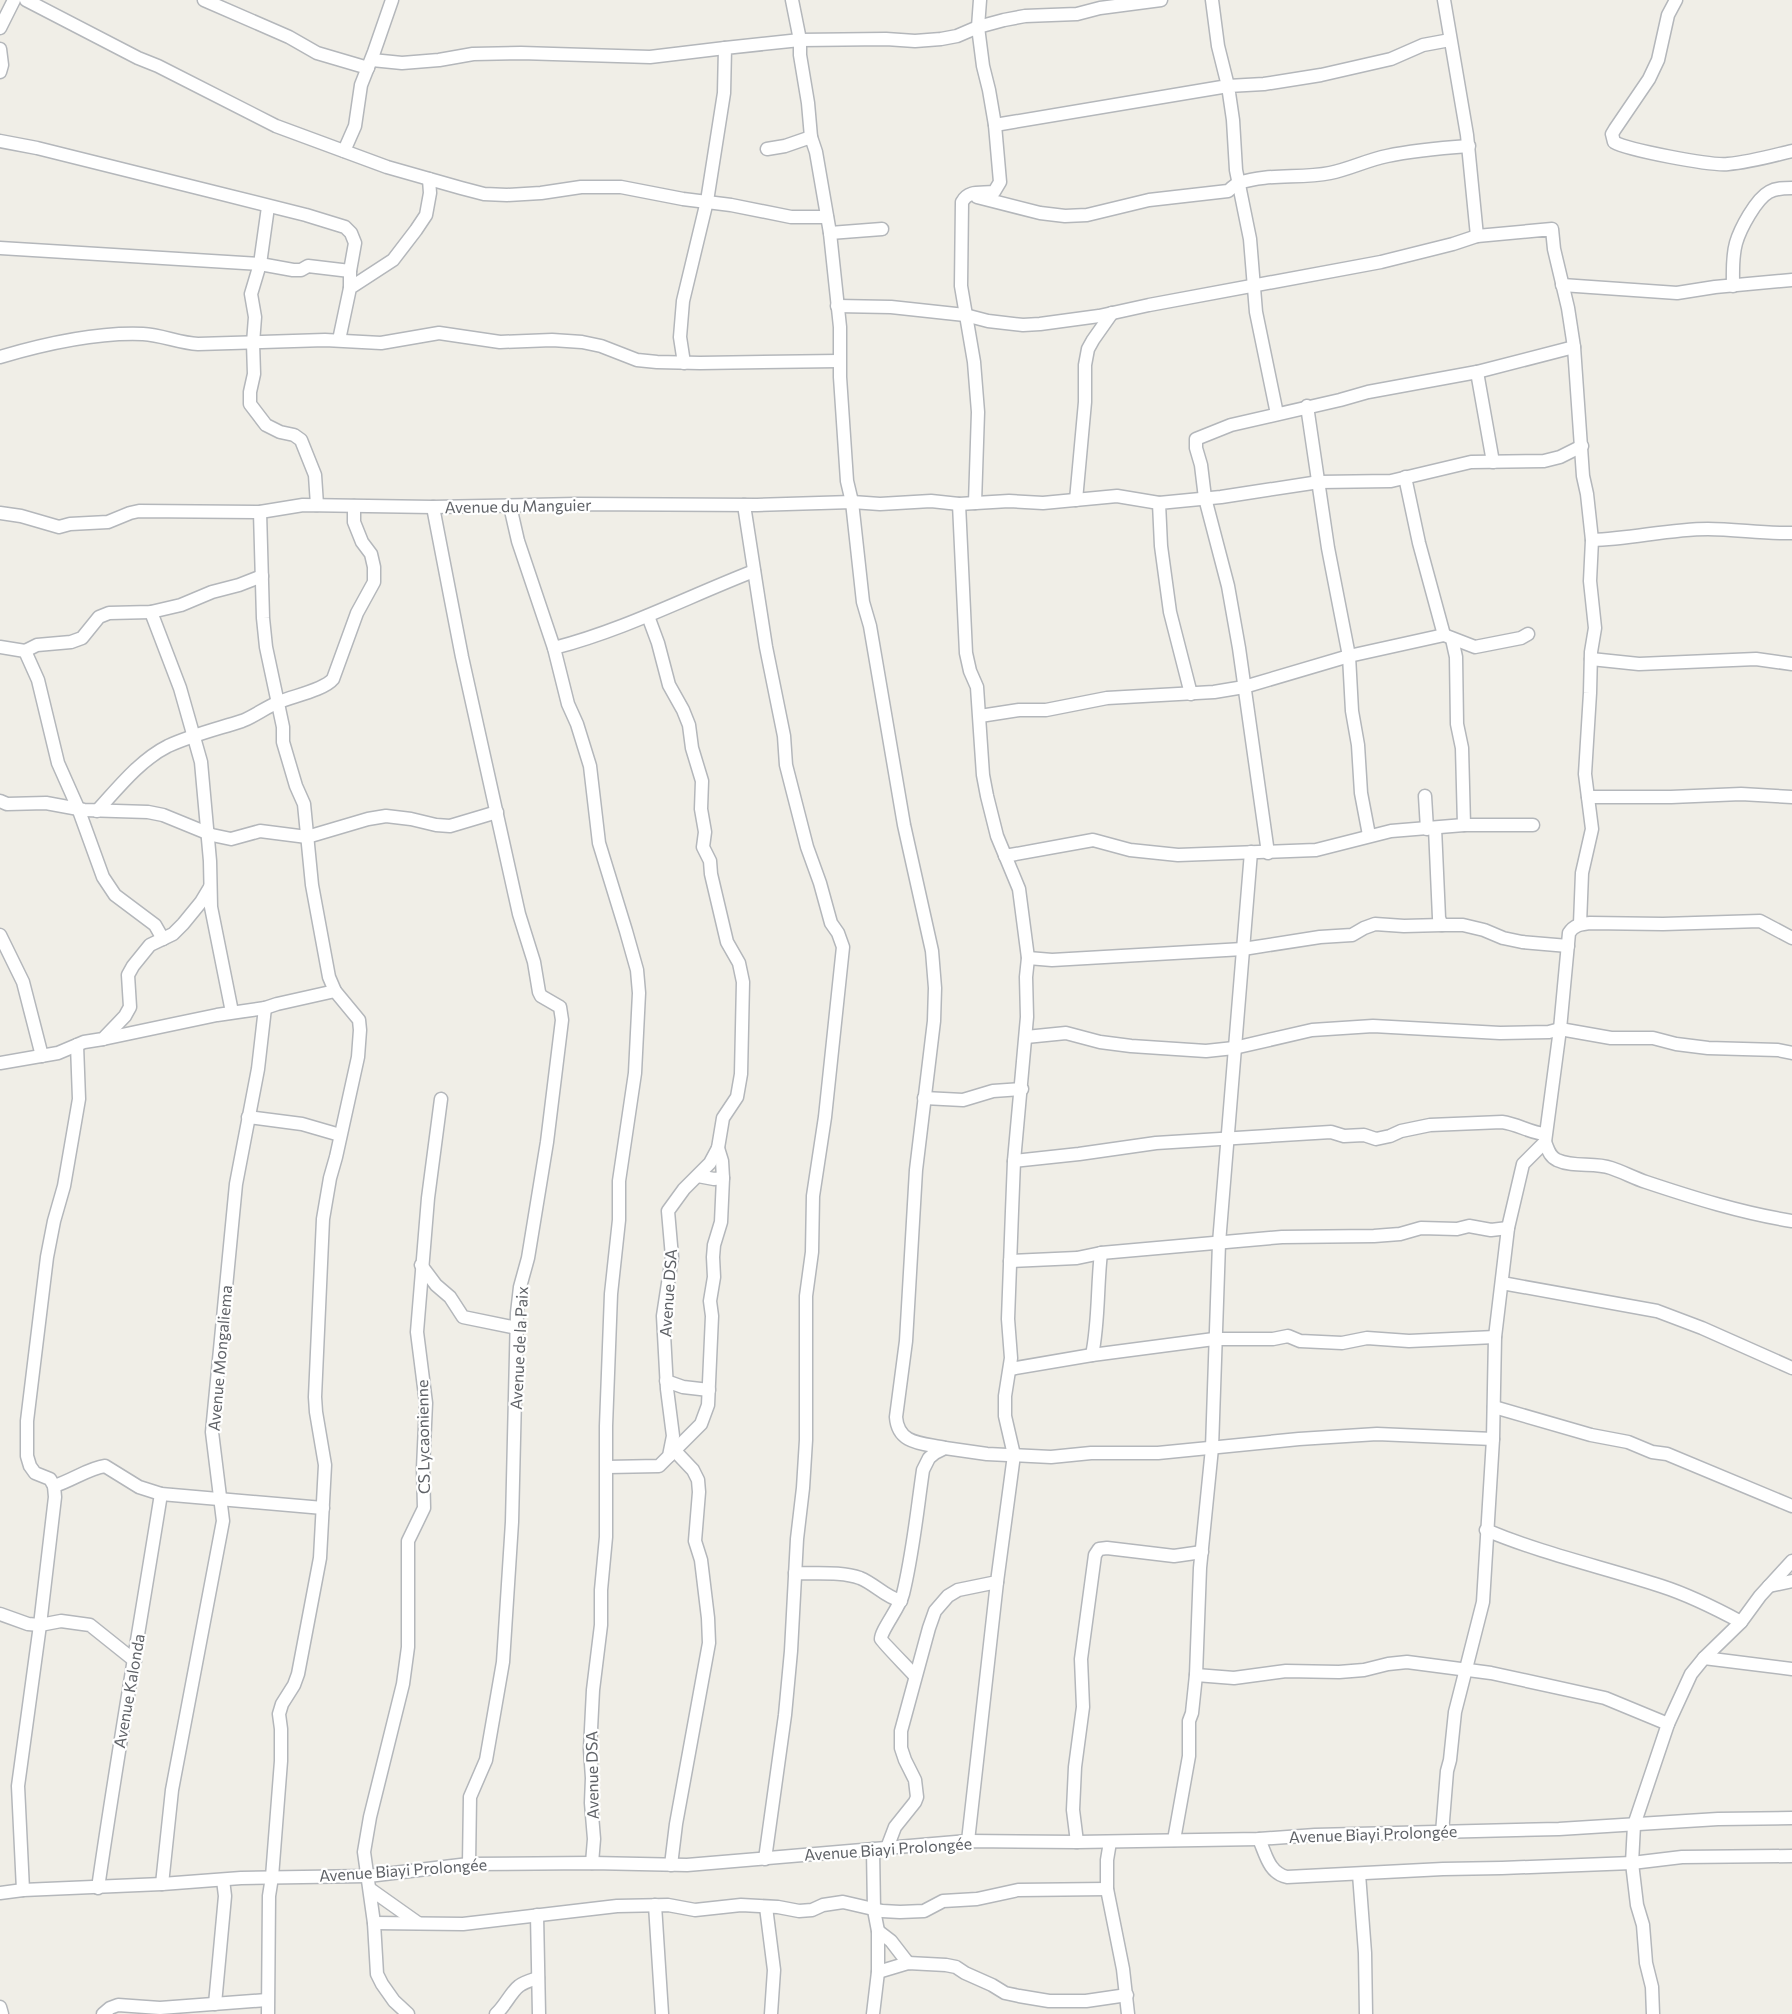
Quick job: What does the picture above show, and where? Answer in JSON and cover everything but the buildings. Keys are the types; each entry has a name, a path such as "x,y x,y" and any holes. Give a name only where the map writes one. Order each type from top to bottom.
{"street":[{"path":"0,28 14,0"},
{"path":"26,0 276,126 387,167 484,194 525,194 581,187 621,187 791,218 827,218"},
{"path":"204,0 289,37 317,52 370,64 439,60 473,54 650,57 800,40 915,41 957,36 978,27 1025,16 1077,14 1100,8 1161,0"},
{"path":"344,151 355,126 361,85 392,0"},
{"path":"792,0 800,40 811,137 818,163 830,233 840,327 839,361 847,481 852,502 863,602 870,626 904,825 932,951 935,988 934,1021 916,1170 906,1341 896,1417 900,1433 912,1441 945,1449 987,1454 1051,1457 1091,1453 1158,1453 1377,1434 1493,1439"},
{"path":"975,503 978,412 974,362 961,286 962,202 967,195 994,192 999,184 995,125 978,27 980,0"},
{"path":"1212,0 1218,46 1228,86 1233,120 1238,183 1250,239 1256,312 1277,414"},
{"path":"1444,0 1469,146 1477,236"},
{"path":"1676,0 1668,15 1658,60 1612,134 1614,142 1625,147 1662,155 1725,165 1792,151"},
{"path":"995,125 1228,86 1264,84 1321,75 1391,59 1423,45 1450,40"},
{"path":"684,363 680,337 683,301 707,201 724,93 725,48"},
{"path":"0,49 2,65 0,72"},
{"path":"767,149 786,146 811,137"},
{"path":"0,141 110,166 306,215 345,227 355,243 350,271 350,288 339,340"},
{"path":"967,195 1040,213 1087,216 1149,200 1228,190 1238,183 1328,174 1384,156 1469,146"},
{"path":"350,288 393,260 416,230 426,215 430,193 429,179"},
{"path":"1733,286 1732,267 1736,243 1749,215 1768,192 1781,188 1792,188"},
{"path":"268,207 260,264 251,294 255,317 254,374 250,404 266,425 280,432 294,435 301,440 315,475 317,505"},
{"path":"830,233 882,229"},
{"path":"837,306 867,305 965,315 988,321 1023,325 1112,313 1396,259 1477,236 1552,229 1574,347 1583,476 1592,540 1590,581 1595,628 1591,659 1586,774 1592,829 1582,873 1580,924"},
{"path":"0,248 260,264 293,270 301,270 308,266 350,271"},
{"path":"1562,285 1677,293 1792,280"},
{"path":"1076,500 1085,402 1084,365 1093,340 1112,313"},
{"path":"0,357 28,348 103,335 145,334 184,344 339,340 381,343 439,333 500,342 552,340 582,342 601,346 637,360 684,363 839,361"},
{"path":"1268,853 1228,586 1205,498 1196,439 1231,425 1307,406 1477,372 1574,347"},
{"path":"1477,372 1492,462"},
{"path":"1307,406 1333,576 1349,657 1361,793 1369,835"},
{"name":"Avenue du Manguier","path":"0,513 59,527 70,524 108,522 139,511 260,512 303,505 433,507 852,502 880,504 931,501 959,504 1009,501 1043,503 1117,496 1159,502 1319,482 1391,481 1471,462 1544,461 1560,457 1582,446"},
{"path":"1405,477 1419,543 1456,657 1457,716 1462,748 1464,825"},
{"path":"1159,502 1161,546 1170,612 1191,694"},
{"path":"959,504 966,653 977,687 983,775 997,836 1022,900 1028,958 1026,1038 1014,1161 1008,1320 1011,1347 1010,1369 1005,1396 1005,1416 1014,1455 997,1582 968,1841"},
{"path":"744,505 766,647 784,736 786,765 807,847 831,923 843,947 825,1117 813,1196 812,1252 806,1296 806,1440 791,1651 784,1726 765,1859"},
{"path":"97,811 142,764 166,748 192,736 244,720 278,702 315,688 327,686 333,679 357,613 374,582 371,554 362,542 354,522 354,506"},
{"name":"Avenue DSA","path":"510,506 518,541 554,648 568,704 590,766 599,843 627,931 637,970 639,993 635,1073 619,1181 619,1220 611,1294 606,1426 606,1537 600,1590 601,1624 593,1681 590,1749 594,1839 592,1863"},
{"name":"Avenue de la Paix","path":"433,507 462,657 519,914 534,962 539,992 541,996 560,1007 562,1020 547,1142 528,1258 520,1287 512,1522 503,1662 486,1760 470,1797 469,1864"},
{"path":"260,512 262,618 266,647 284,742 296,786 304,804 312,885 321,937 334,991 359,1020 360,1030 358,1057 326,1196 315,1397 325,1465 320,1558 294,1685 282,1704 279,1714 281,1761 273,1877 269,1896 268,2014"},
{"path":"1592,540 1707,529 1772,534 1792,533"},
{"path":"554,648 586,640 754,571"},
{"path":"0,647 25,651 38,645 71,642 82,638 99,617 109,614 151,612 181,605 262,576"},
{"path":"151,612 180,688 201,762 211,907 232,1012"},
{"name":"Avenue DSA","path":"648,616 669,685 683,710 691,735 702,781 700,799 705,832 703,847 710,861 727,942 739,963 742,982 740,1087 737,1097 723,1118 718,1148 710,1163 684,1189 668,1211 672,1257 663,1316 666,1382 674,1436 672,1454"},
{"path":"980,716 1046,710 1107,698 1191,694 1244,687 1349,657 1448,637 1475,647 1521,638 1528,634"},
{"path":"25,651 38,680 58,763 78,808 103,877 116,895 155,925 163,939"},
{"path":"1591,659 1639,664 1756,659 1792,664"},
{"path":"1588,797 1741,794 1792,797"},
{"path":"1425,796 1431,829 1439,918 1442,925"},
{"path":"0,801 8,804 46,803 97,811 163,815 207,833 231,839 260,831 308,837 386,816 450,826 497,812"},
{"path":"1005,856 1093,840 1130,850 1178,855 1268,853 1316,850 1391,831 1464,825 1533,825"},
{"path":"1174,1840 1189,1756 1189,1721 1196,1675 1197,1613 1212,1448 1219,1243 1251,852"},
{"path":"103,1039 125,1016 130,1007 128,975 133,966 150,945 173,934 183,924 211,886"},
{"path":"1792,938 1760,921 1580,924 1572,928 1545,1138 1550,1155 1559,1161 1610,1167 1643,1181 1725,1207 1792,1221"},
{"path":"1028,958 1052,960 1242,949 1320,937 1352,935 1364,927 1376,924 1463,925 1522,942 1568,946"},
{"path":"0,935 23,982 42,1056"},
{"path":"0,1063 64,1052 77,1045 103,1039 232,1012 265,1008 334,991"},
{"name":"Avenue Mongaliema","path":"162,1884 172,1790 223,1521 212,1432 236,1184 258,1069 265,1008"},
{"path":"1026,1038 1066,1033 1100,1042 1131,1046 1206,1051 1234,1048 1312,1030 1332,1028 1373,1026 1500,1033 1549,1032 1560,1029 1611,1038 1653,1038 1708,1048 1778,1050 1792,1053"},
{"path":"23,1890 18,1786 40,1625 54,1497 54,1486 50,1479 35,1473 30,1466 27,1456 27,1421 47,1257 64,1186 79,1099 77,1045"},
{"path":"924,1098 963,1100 993,1091 1022,1089"},
{"name":"CS Lycaonienne","path":"408,2014 394,2001 377,1974 374,1923 364,1852 403,1684 408,1647 408,1541 424,1508 426,1403 417,1332 428,1198 441,1099"},
{"path":"248,1117 302,1124 340,1135"},
{"path":"1014,1161 1156,1143 1228,1138 1331,1132 1344,1136 1364,1135 1376,1139 1430,1125 1502,1122 1514,1124 1545,1138"},
{"path":"1442,1833 1455,1712 1483,1602 1493,1439 1495,1337 1508,1228 1523,1164 1545,1138"},
{"path":"607,1467 659,1466 701,1424 708,1405 712,1316 710,1301 713,1285 714,1245 721,1222 723,1178 722,1161 718,1148"},
{"path":"698,1176 723,1178"},
{"path":"1010,1261 1077,1258 1101,1253 1282,1237 1374,1236 1400,1234 1421,1228 1457,1229 1469,1226 1491,1230 1508,1228"},
{"path":"1092,1355 1101,1253"},
{"path":"422,1265 436,1285 450,1297 463,1317 517,1328"},
{"path":"1502,1282 1658,1311 1792,1368"},
{"path":"1010,1369 1092,1355 1214,1339 1273,1339 1288,1336 1300,1341 1342,1343 1367,1338 1409,1341 1495,1337"},
{"path":"666,1382 683,1387 709,1390"},
{"path":"1494,1407 1591,1435 1628,1442 1652,1452 1667,1454 1792,1506"},
{"path":"915,1676 899,1657 883,1644 881,1638 901,1601 923,1470 929,1458 945,1449"},
{"path":"671,1865 701,1679 709,1643 701,1560 695,1541 698,1480 693,1470 672,1454"},
{"path":"54,1486 105,1466 139,1487 161,1494 323,1508"},
{"name":"Avenue Kalonda","path":"98,1888 121,1729 135,1661 161,1494"},
{"path":"1486,1530 1524,1546 1663,1587 1706,1604 1741,1622"},
{"path":"1077,1842 1073,1810 1075,1767 1083,1707 1081,1659 1095,1555 1099,1549 1107,1548 1174,1556 1202,1552"},
{"path":"1653,2014 1652,1987 1646,1963 1643,1925 1637,1905 1632,1863 1634,1825 1668,1724 1691,1674 1741,1622 1792,1561"},
{"path":"795,1573 860,1578 893,1599 901,1601"},
{"path":"1769,1586 1792,1581"},
{"path":"887,1848 895,1827 917,1797 915,1780 901,1748 901,1731 935,1611 948,1596 958,1590 997,1582"},
{"path":"0,1614 28,1624 40,1625 61,1621 90,1625 135,1661"},
{"path":"1704,1658 1792,1669"},
{"path":"1196,1675 1234,1678 1286,1671 1339,1672 1365,1670 1407,1662 1501,1675 1605,1698 1668,1724"},
{"name":"Avenue Biayi Prolongée","path":"0,1893 273,1877 369,1882 469,1864 671,1865 968,1841 1110,1842 1259,1839 1315,1835 1560,1829 1718,1819 1792,1818"},
{"path":"1259,1839 1270,1866 1279,1875 1295,1877 1443,1869 1502,1869 1545,1865 1632,1863 1682,1857 1792,1856"},
{"path":"1110,1842 1107,1860 1107,1889 1128,2014"},
{"path":"873,1849 874,1910 878,1931 878,1972 873,2014"},
{"path":"1359,1874 1365,1953 1366,2014"},
{"path":"215,2004 224,1905 224,1880"},
{"path":"369,1882 418,1923"},
{"path":"374,1923 464,1924 617,1906 654,1905 695,1910 728,1905 799,1911 813,1910 823,1905 843,1902 874,1910 924,1911 943,1901 977,1899 1018,1890 1107,1889"},
{"path":"654,1905 662,2014"},
{"path":"766,1907 775,1982 771,2014"},
{"path":"537,1915 538,2014"},
{"path":"878,1931 891,1941 908,1962"},
{"path":"878,1972 908,1962 946,1965 956,1967 1005,1993 1049,2001 1086,2001 1126,1995"},
{"path":"496,2014 505,2006 520,1985 538,1978"},
{"path":"103,2014 118,2005 160,2008 267,2000"},
{"path":"0,2007 2,2014"}]}
